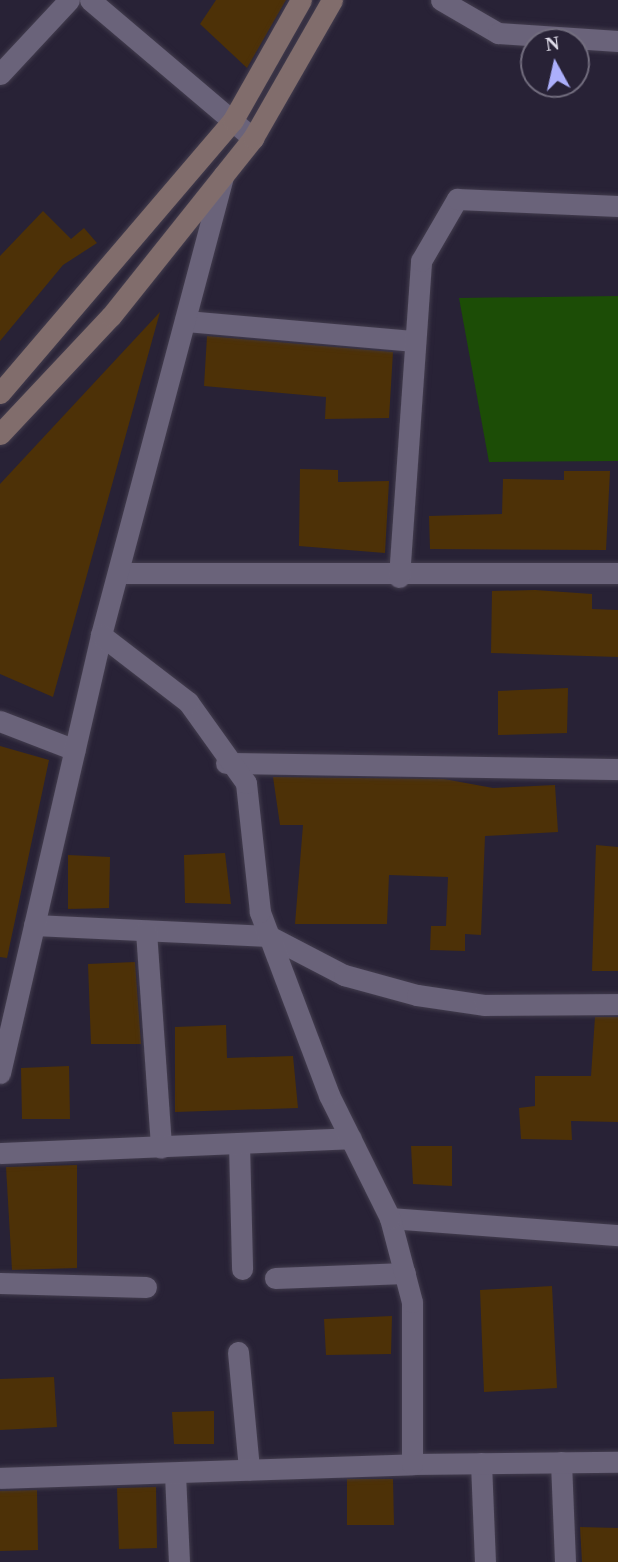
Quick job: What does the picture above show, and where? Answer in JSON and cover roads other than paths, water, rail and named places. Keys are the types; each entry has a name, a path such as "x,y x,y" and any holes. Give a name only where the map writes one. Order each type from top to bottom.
{"main road":[{"path":"0,393 233,120 301,0"},
{"path":"0,434 111,316 253,138 332,0"}],"street":[{"path":"0,74 69,0"},
{"path":"90,0 253,138"},
{"path":"441,0 498,33 618,41"},
{"path":"0,1073 101,635 223,175"},
{"path":"399,577 413,341 421,261 457,199 618,206"},
{"path":"185,321 413,341"},
{"path":"118,573 399,577 618,573"},
{"path":"101,635 188,702 226,763 246,783 260,912 351,1138 390,1218 405,1273 412,1302 412,1464"},
{"path":"0,722 75,750"},
{"path":"226,763 618,769"},
{"path":"34,925 269,936 344,975 416,995 485,1005 618,1004"},
{"path":"146,931 161,1146"},
{"path":"0,1153 351,1138"},
{"path":"239,1143 242,1269"},
{"path":"390,1218 618,1235"},
{"path":"275,1278 405,1273"},
{"path":"0,1283 146,1287"},
{"path":"238,1352 249,1469"},
{"path":"561,1462 565,1562"},
{"path":"0,1478 412,1464 618,1462"},
{"path":"481,1463 485,1562"},
{"path":"175,1474 179,1562"}]}
